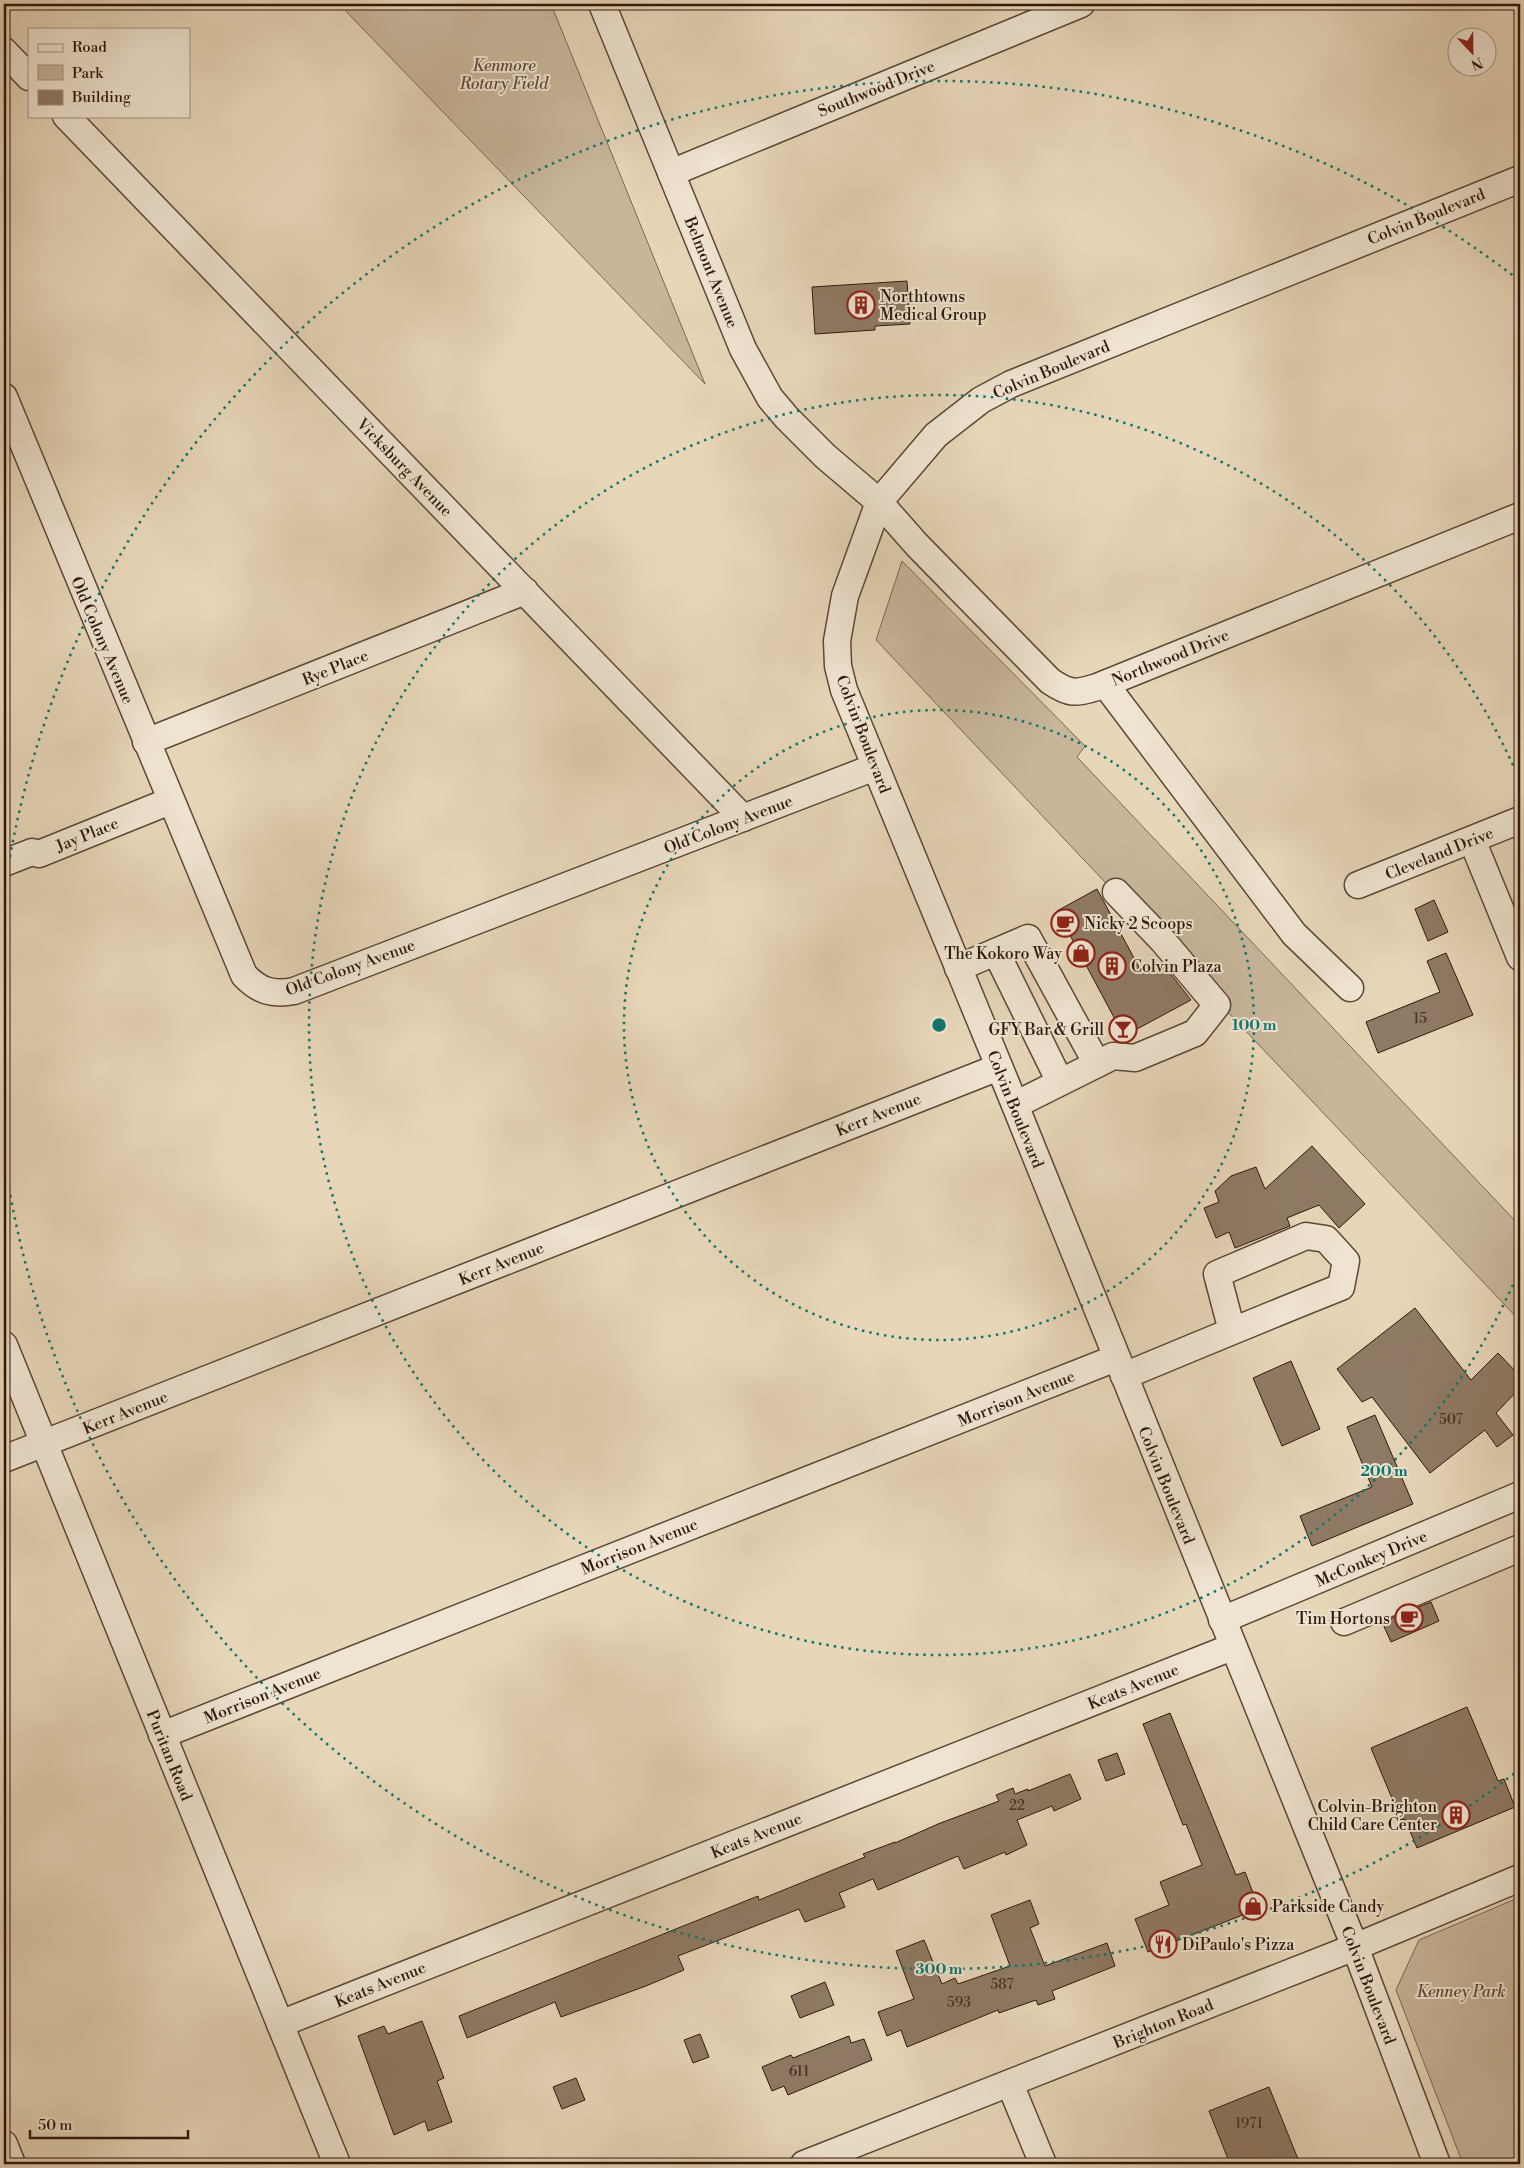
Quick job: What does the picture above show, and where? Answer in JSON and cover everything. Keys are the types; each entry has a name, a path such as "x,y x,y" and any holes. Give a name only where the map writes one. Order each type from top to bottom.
{"street":[{"name":"Belmont Avenue","path":"602,4 743,349 770,398 786,418 824,456 879,502"},
{"name":"Southwood Drive","path":"671,173 1082,4"},
{"path":"4,51 28,76"},
{"name":"Vicksburg Avenue","path":"68,118 743,818"},
{"name":"Colvin Boulevard","path":"1437,2164 1355,1948 999,1067 844,690 838,666 837,641 845,596 879,502 936,435 981,400 1011,384 1520,178"},
{"name":"Old Colony Avenue","path":"4,397 170,801 244,975 260,988 280,993 294,991 875,767"},
{"name":"Northwood Drive","path":"879,502 917,545 1050,681 1070,692 1079,693 1520,516"},
{"name":"Rye Place","path":"146,742 525,591"},
{"path":"1105,684 1294,934 1350,988"},
{"name":"Jay Place","path":"4,863 32,852 39,854 170,801"},
{"name":"Cleveland Drive","path":"1358,885 1520,820"},
{"path":"1472,840 1520,956"},
{"path":"1014,1105 1113,1056 1135,1058 1195,1033 1217,1005 1162,941 1116,892"},
{"path":"958,968 1028,938 1097,1064"},
{"path":"996,952 1060,1082"},
{"name":"Kerr Avenue","path":"4,1459 999,1067"},
{"name":"Morrison Avenue","path":"162,1735 1120,1367 1232,1331 1341,1286 1346,1261 1326,1239 1306,1236 1217,1274 1232,1331"},
{"name":"Puritan Road","path":"4,1345 337,2164"},
{"name":"McConkey Drive","path":"1222,1620 1520,1495"},
{"path":"1344,1622 1520,1548"},
{"name":"Keats Avenue","path":"280,2024 1232,1647"},
{"name":"Brighton Road","path":"804,2164 1355,1948 1520,1878"},
{"path":"1010,2084 1043,2164"},
{"path":"4,2144 12,2164"}],"green space":[{"name":"Kenmore Rotary Field","path":"339,4 551,4 705,384"},
{"path":"902,561 1085,746 1077,757 1520,1226 1520,1321 876,640"},
{"name":"Kenney Park","path":"1520,1897 1520,2164 1463,2164 1396,1990 1419,1940"}],"building":[{"name":"Northtowns Medical Group","path":"907,281 910,324 875,326 875,330 815,334 812,287"},
{"name":"Colvin Plaza","path":"1097,889 1142,973 1162,963 1191,1000 1124,1036 1057,911"},
{"path":"1434,900 1448,932 1428,941 1415,909"},
{"path":"1446,953 1473,1015 1378,1053 1366,1022 1440,992 1427,961"},
{"path":"1312,1146 1365,1204 1339,1228 1319,1205 1287,1218 1290,1226 1235,1248 1229,1232 1216,1238 1204,1208 1219,1202 1215,1191 1231,1176 1256,1167 1265,1189"},
{"path":"1415,1308 1471,1380 1498,1353 1520,1376 1520,1388 1496,1413 1513,1435 1497,1447 1485,1430 1430,1473 1372,1397 1362,1402 1337,1369"},
{"path":"1291,1361 1320,1429 1282,1446 1253,1378"},
{"path":"1375,1415 1413,1504 1312,1546 1300,1516 1372,1487 1347,1427"},
{"name":"Tim Hortons","path":"1431,1602 1439,1621 1391,1642 1382,1622"},
{"path":"1467,1707 1498,1781 1504,1779 1515,1807 1417,1848 1405,1819 1401,1820 1371,1748"},
{"path":"1170,1713 1236,1875 1245,1872 1257,1903 1253,1911 1148,1952 1135,1919 1169,1905 1160,1882 1202,1865 1186,1824 1183,1825 1143,1724"},
{"path":"1117,1753 1125,1774 1106,1781 1098,1760"},
{"path":"1070,1774 1081,1799 1054,1811 1052,1806 1017,1820 1027,1845 1006,1855 1005,1852 964,1869 958,1856 878,1890 873,1879 839,1893 845,1907 805,1922 799,1909 678,1956 684,1970 646,1986 561,2017 555,2002 467,2038 459,2016 758,1896 759,1900 865,1857 863,1854 999,1801 996,1795 1013,1788 1015,1794 1028,1789 1028,1791"},
{"path":"1030,1900 1039,1924 1030,1928 1045,1966 1107,1943 1115,1966 1052,1991 1055,1999 1038,2005 1036,2000 999,2013 998,2010 907,2047 901,2030 887,2036 878,2012 914,1999 896,1951 924,1940 942,1984 955,1978 958,1984 1010,1966 991,1915"},
{"path":"825,1982 834,2005 800,2018 791,1996"},
{"path":"422,2021 444,2078 437,2081 452,2122 428,2131 425,2121 394,2135 358,2036 384,2026 388,2034"},
{"path":"700,2034 709,2057 693,2063 684,2040"},
{"path":"849,2036 851,2043 864,2039 872,2060 788,2095 784,2086 772,2091 762,2067 791,2055 793,2058"},
{"path":"576,2078 585,2100 562,2109 553,2087"},
{"path":"1269,2087 1300,2164 1230,2164 1209,2111"}],"place":[{"name":"Northtowns Medical Group","path":"861,305"},
{"name":"Nicky 2 Scoops","path":"1065,923"},
{"name":"The Kokoro Way","path":"1081,953"},
{"name":"Colvin Plaza","path":"1112,966"},
{"name":"GFY Bar & Grill","path":"1123,1029"},
{"name":"Tim Hortons","path":"1409,1618"},
{"name":"Colvin-Brighton Child Care Center","path":"1456,1815"},
{"name":"Parkside Candy","path":"1253,1906"},
{"name":"DiPaulo's Pizza","path":"1163,1944"}]}
